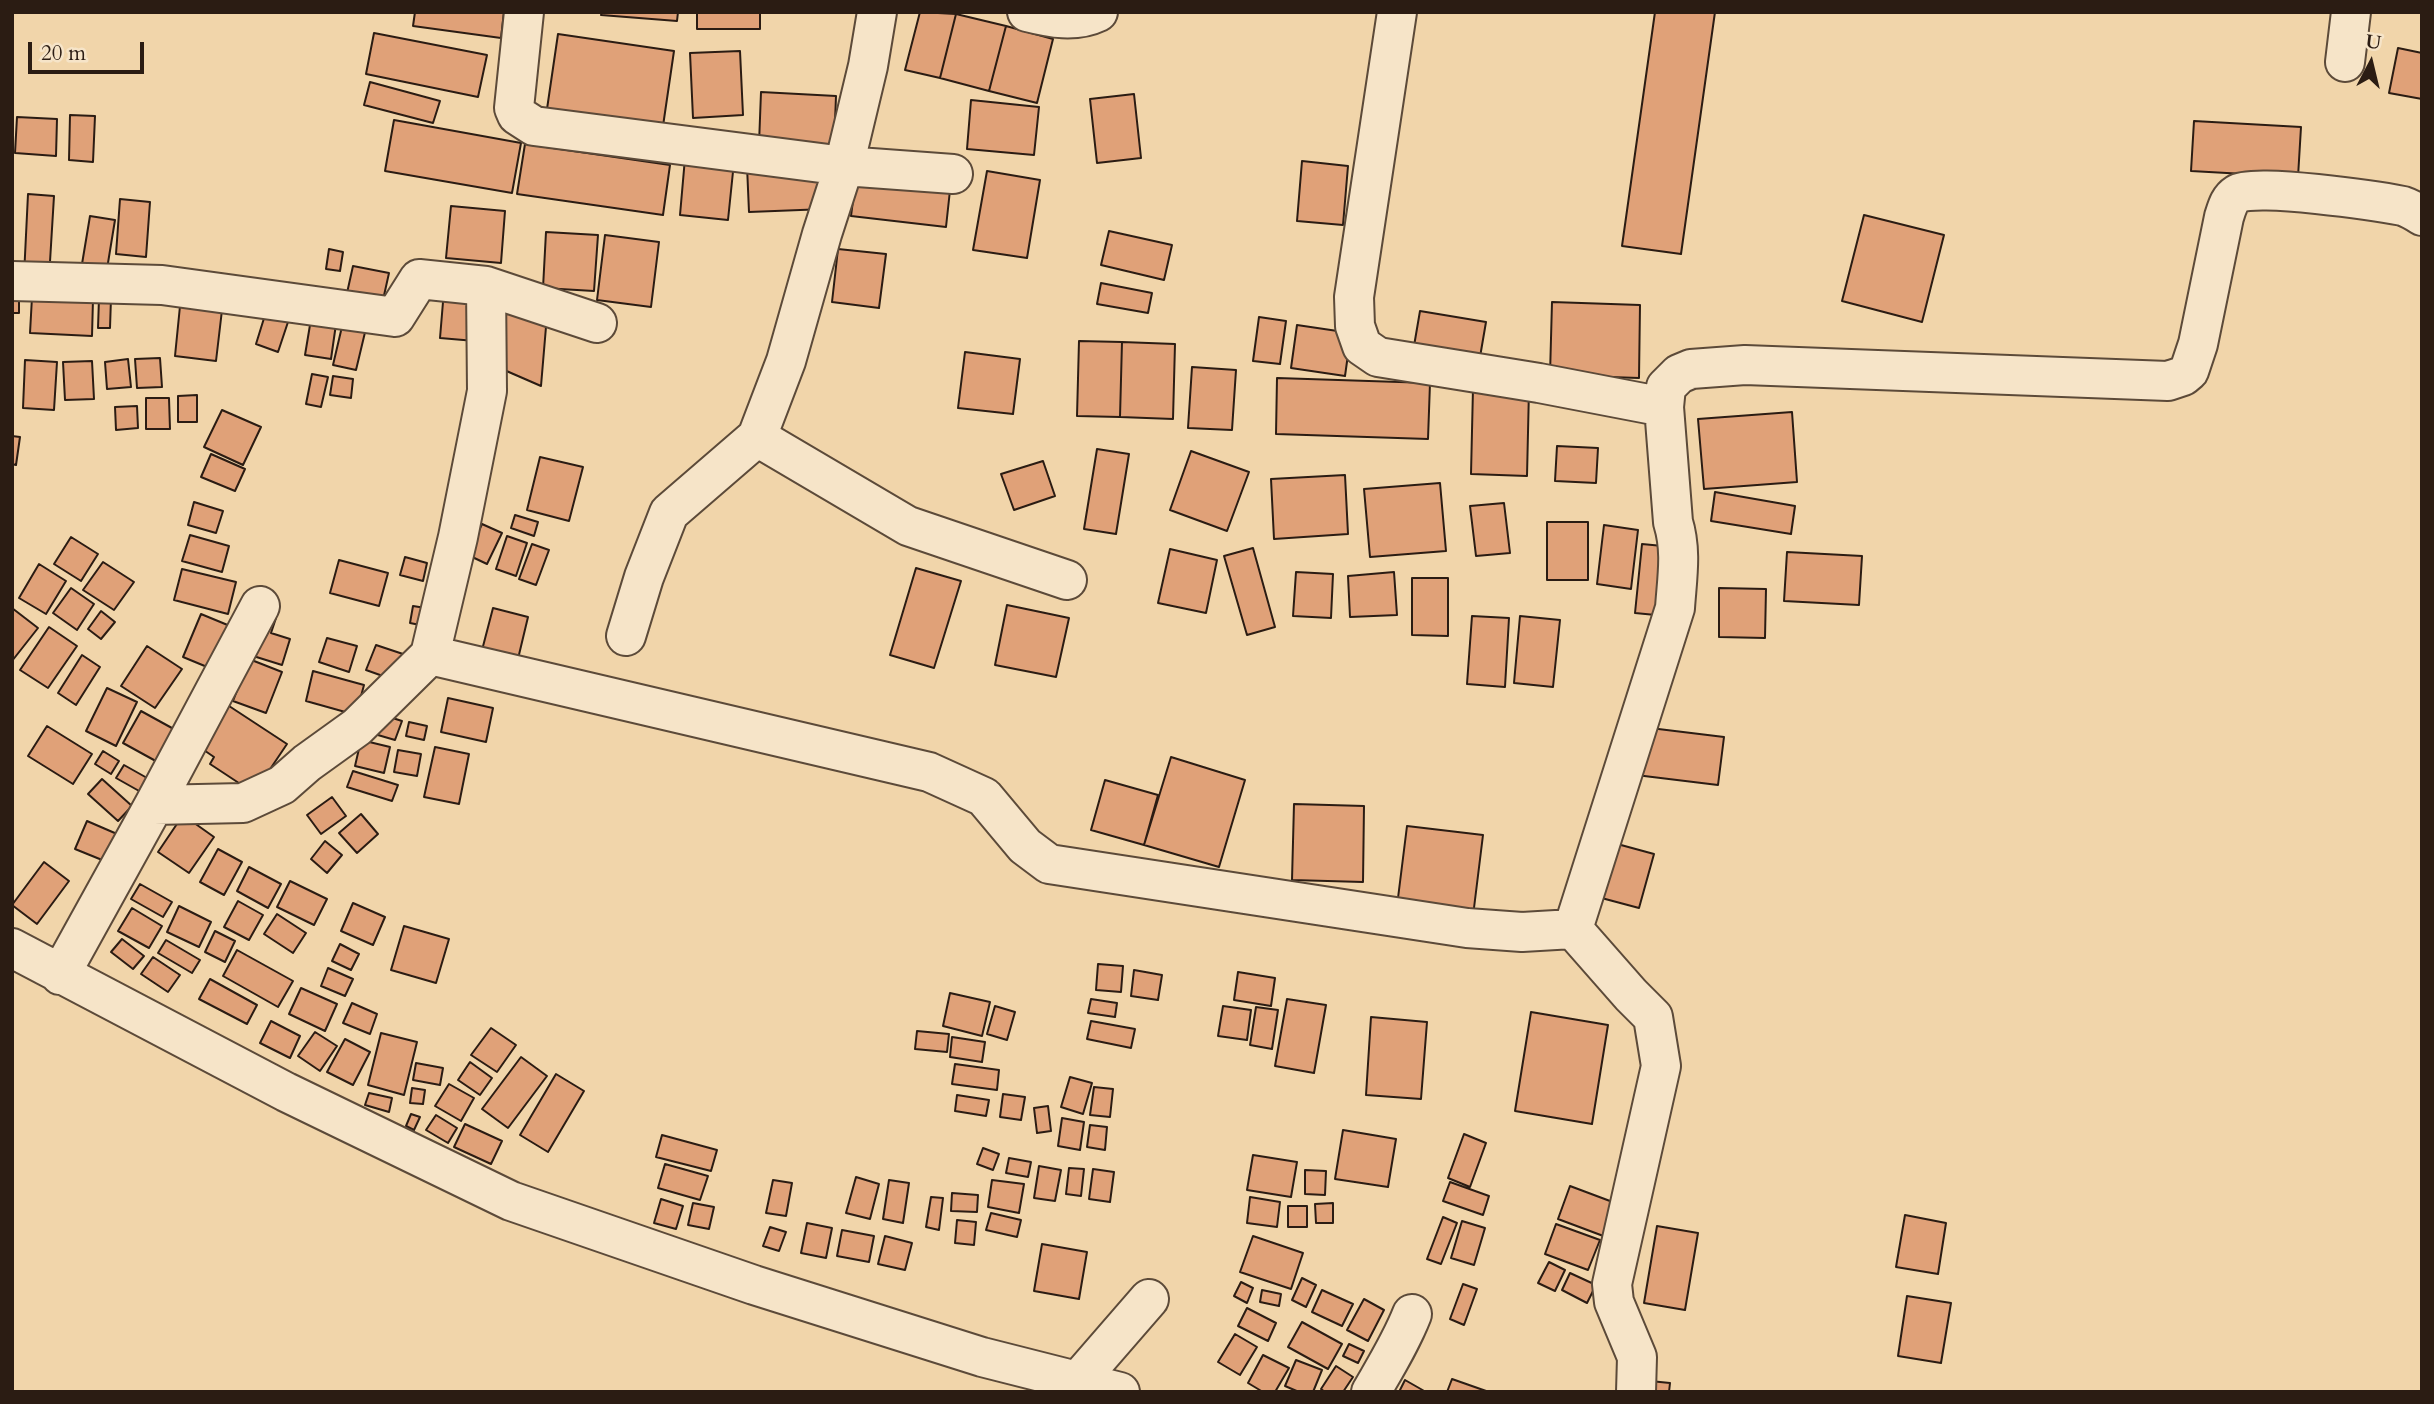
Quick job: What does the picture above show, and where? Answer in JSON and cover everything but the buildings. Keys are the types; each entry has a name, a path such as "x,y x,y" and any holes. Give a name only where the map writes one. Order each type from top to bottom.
{"street":[{"path":"524,12 514,108 524,121 534,125 844,166 953,174"},
{"path":"626,636 644,577 669,513 757,437 786,361 844,166 868,66 877,12"},
{"path":"1027,12 1057,20 1091,16 1098,12"},
{"path":"1397,12 1354,297 1355,326 1362,346 1378,357 1539,383 1664,407"},
{"path":"2345,62 2351,12"},
{"path":"1573,929 1675,608 1679,554 1673,522 1664,407 1666,387 1679,374 1691,369 1745,365 2168,381 2189,371 2198,344 2224,217 2228,203 2236,194 2246,190 2319,193 2406,206 2422,216"},
{"path":"12,281 162,285 395,317 419,279 486,286 597,323"},
{"path":"154,805 243,803 282,785 307,763 357,727 430,655 458,537 487,391 486,286"},
{"path":"757,437 908,526 1067,580"},
{"path":"60,975 260,606"},
{"path":"430,655 929,772 984,797 1025,846 1049,863 1468,928 1522,932 1573,929"},
{"path":"1573,929 1630,995 1653,1017 1661,1066 1612,1284 1614,1302 1637,1357 1636,1392"},
{"path":"12,948 286,1093 511,1201 779,1293 982,1357 1120,1392"},
{"path":"1077,1382 1149,1299"},
{"path":"1371,1392 1402,1339 1412,1314"}]}
